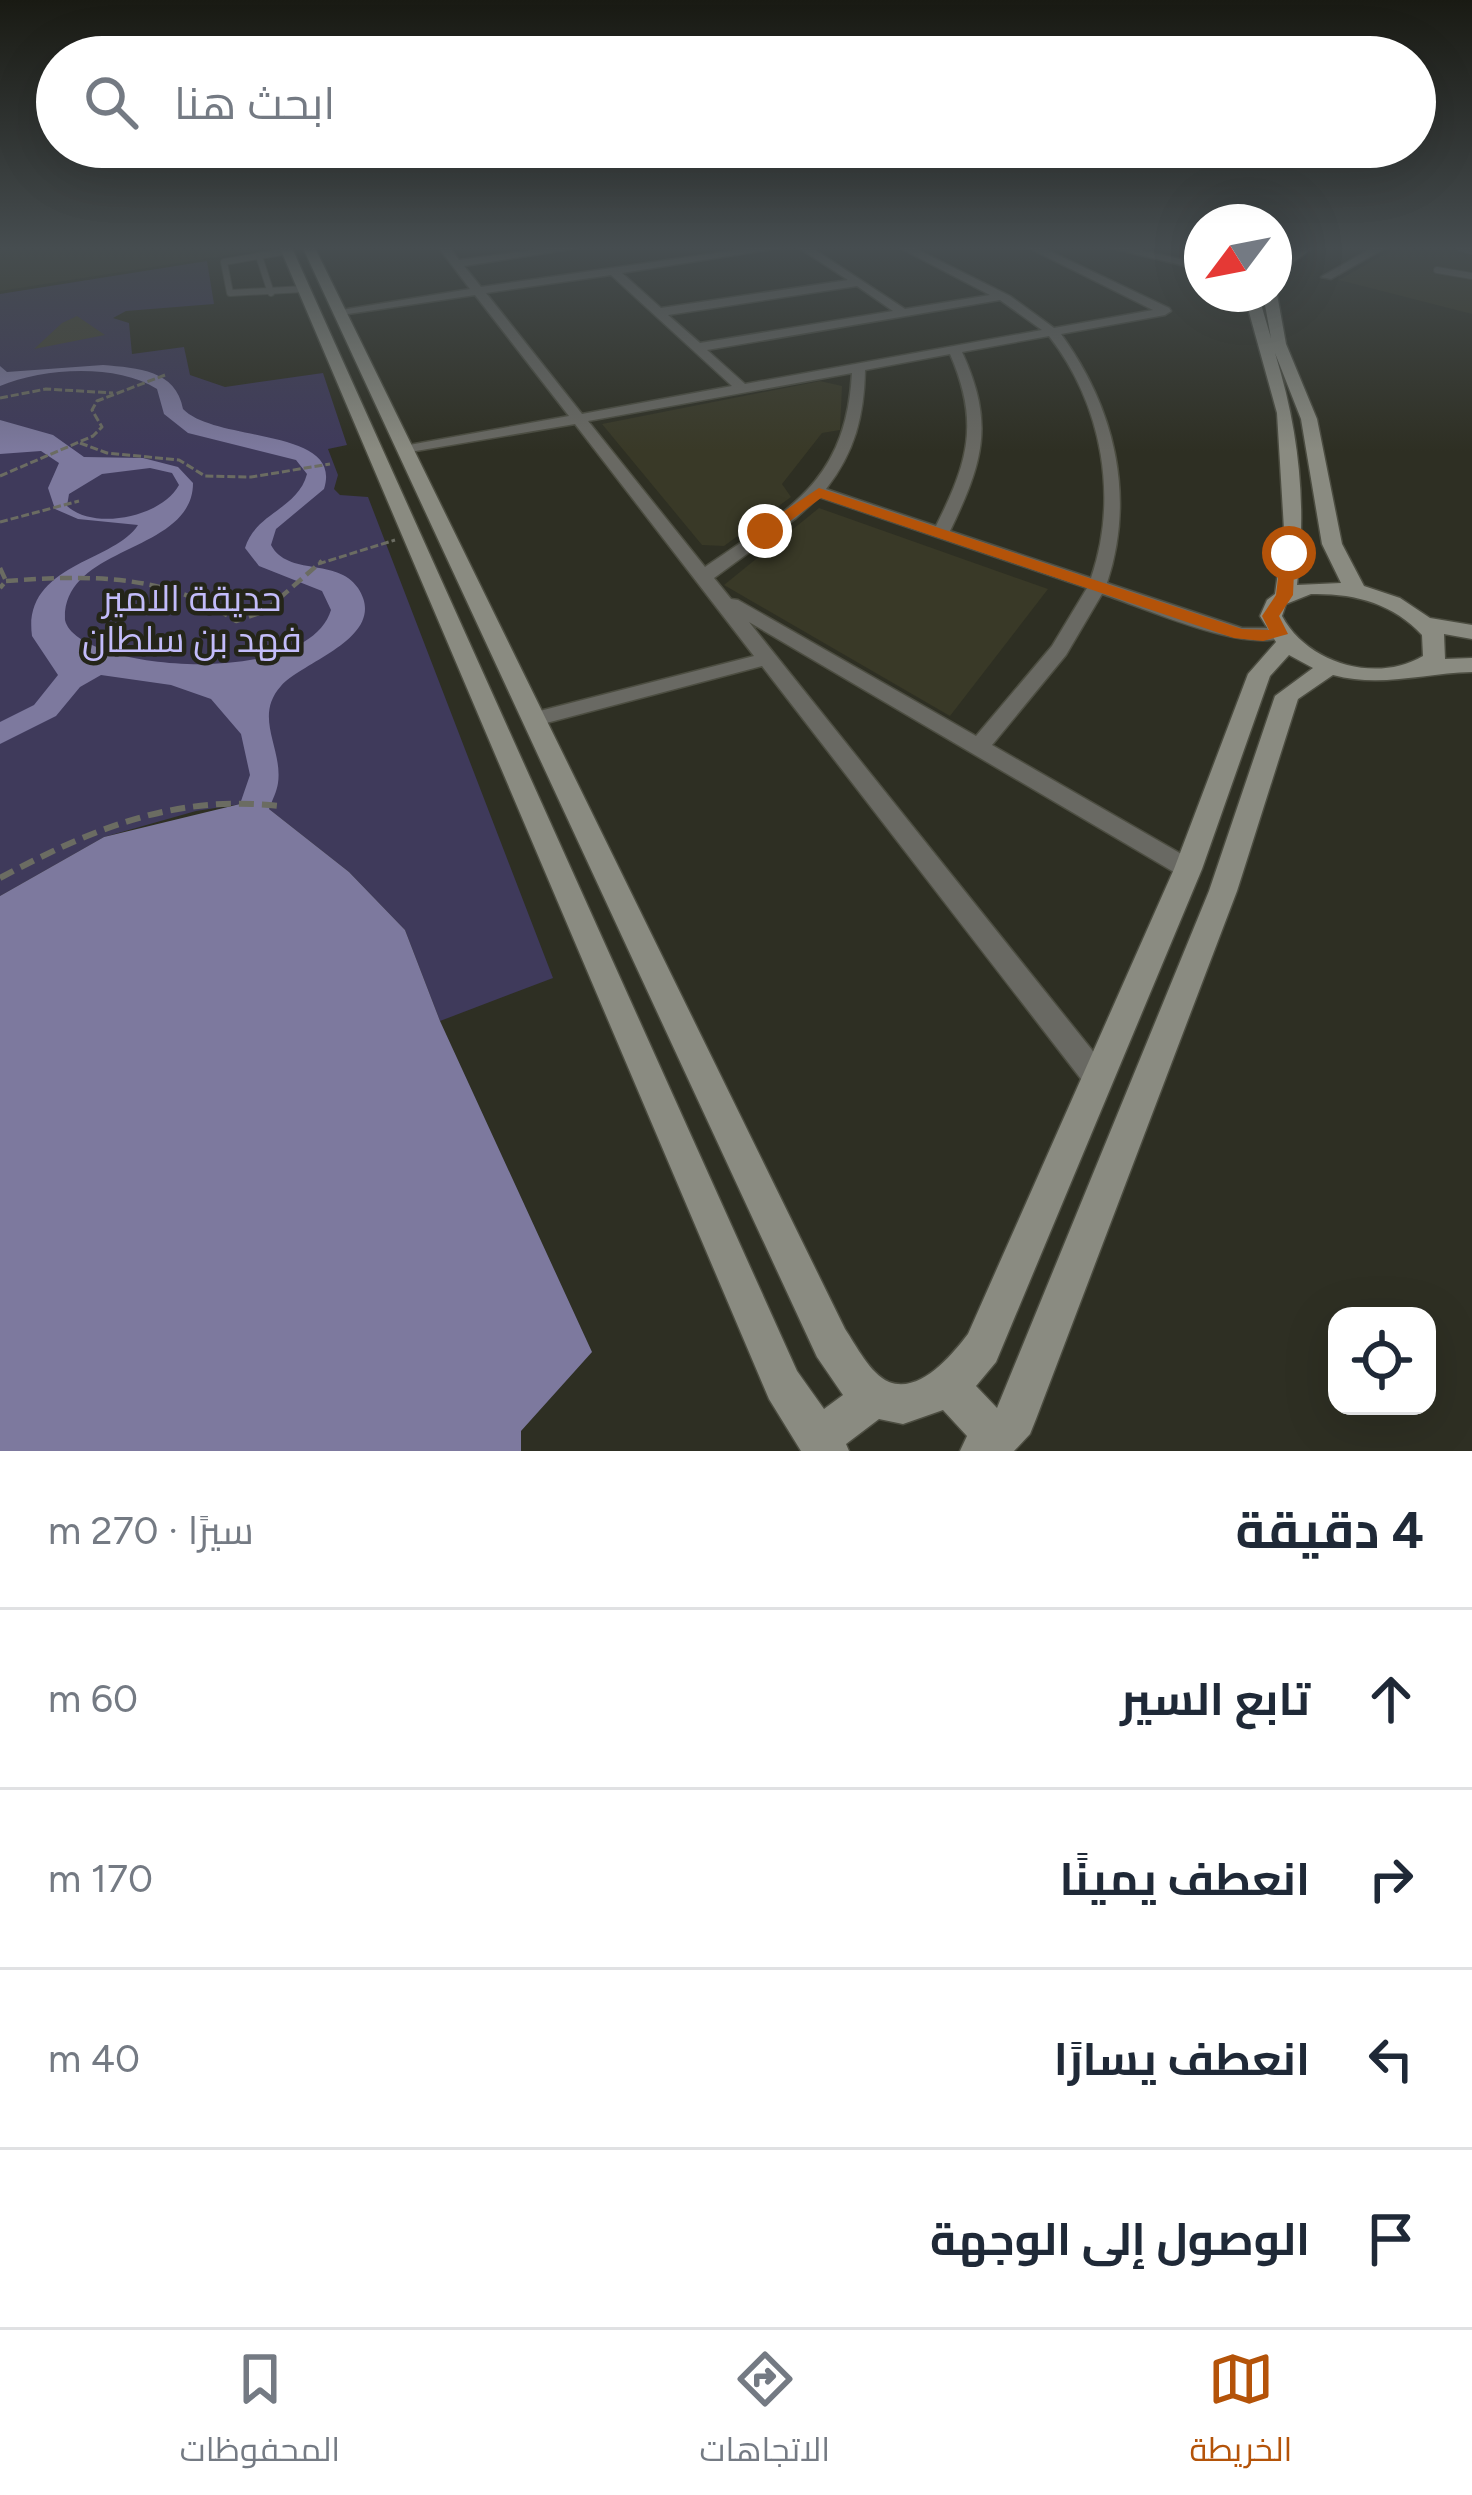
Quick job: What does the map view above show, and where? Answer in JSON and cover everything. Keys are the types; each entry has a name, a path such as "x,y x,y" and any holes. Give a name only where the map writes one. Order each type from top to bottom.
{"street":[{"path":"316,316 783,1385 823,1445 875,1397"},
{"path":"342,316 831,1343 875,1397 898,1406 966,1372 992,1329 1188,869 1259,674 1284,638"},
{"path":"497,316 1098,1079"},
{"path":"665,316 744,390"},
{"path":"696,348 887,316"},
{"path":"978,748 1046,666 1098,584 1114,493 1104,424 1053,332 1027,316"},
{"path":"409,450 1141,316"},
{"path":"1254,316 1285,413 1294,529 1285,595 1271,616 1284,638"},
{"path":"1277,316 1279,344 1310,419 1332,544 1355,591"},
{"path":"941,532 966,484 980,438 976,391 955,350"},
{"path":"703,577 819,492 856,430 859,367"},
{"path":"819,492 1240,634 1284,638 1332,666 1386,675 1427,666 1472,665"},
{"path":"1285,595 1323,587 1355,591 1402,608 1426,624 1472,632"},
{"path":"718,597 1188,869"},
{"path":"1426,624 1438,651 1427,666"},
{"path":"535,719 767,659"},
{"path":"947,1385 989,1445 1015,1419 1223,891 1287,697 1332,666"}],"path":[{"path":"0,476 77,444 102,428 92,410 113,393 165,375"},
{"path":"0,398 46,389 113,393"},
{"path":"77,444 179,460 205,476 251,477 330,464"},
{"path":"0,522 79,501"},
{"path":"0,588 6,581 93,579 186,592 218,605 236,620 265,611 322,560 412,537"},
{"path":"0,568 6,581"},
{"path":"0,878 98,824 172,804 233,797 280,806"}],"shaded area":[{"path":"103,365 154,374 172,386 183,409 199,420 297,445 315,455 325,469 324,489 276,529 271,545 289,561 349,579 365,605 363,620 354,634 292,677 273,698 269,721 278,783 269,809 349,872 405,930 440,1021 592,1352 521,1431 521,1451 0,1451 0,896 104,837 240,804 250,775 241,734 211,699 171,685 101,675 80,687 56,716 0,744 0,722 34,705 58,675 32,636 33,612 41,593 138,525 78,519 55,509 48,488 59,463 41,451 0,454 0,420 53,435 84,457 143,458 178,467 193,483 187,506 173,524 104,562 70,595 65,620 79,637 108,651 148,660 239,662 281,652 313,635 331,610 322,591 259,566 245,548 258,527 302,486 307,474 296,460 188,433 164,414 157,389 121,375 58,372 0,386 0,366 7,372","holes":["150,468 172,473 179,485 143,512 94,518 67,506 69,494 102,474"]},
{"path":"820,381 842,386 840,430 822,433 782,484 791,497 724,546 702,545 602,424"},
{"path":"819,508 1048,589 950,716 724,585"}],"green space":[{"name":"حديقة الامير فهد بن سلطان","path":"0,316 117,316 113,318 129,323 132,354 184,347 190,375 225,387 323,373 347,445 328,449 338,475 334,489 340,495 368,497 553,978 440,1021 405,930 349,872 269,809 241,804 196,811 104,837 0,896"}],"building":[{"path":"77,316 105,335 34,349 62,323"}],"route":[{"path":"765,531 819,492 1240,634 1263,636 1279,634 1271,616 1272,608 1285,595 1289,553"}]}
